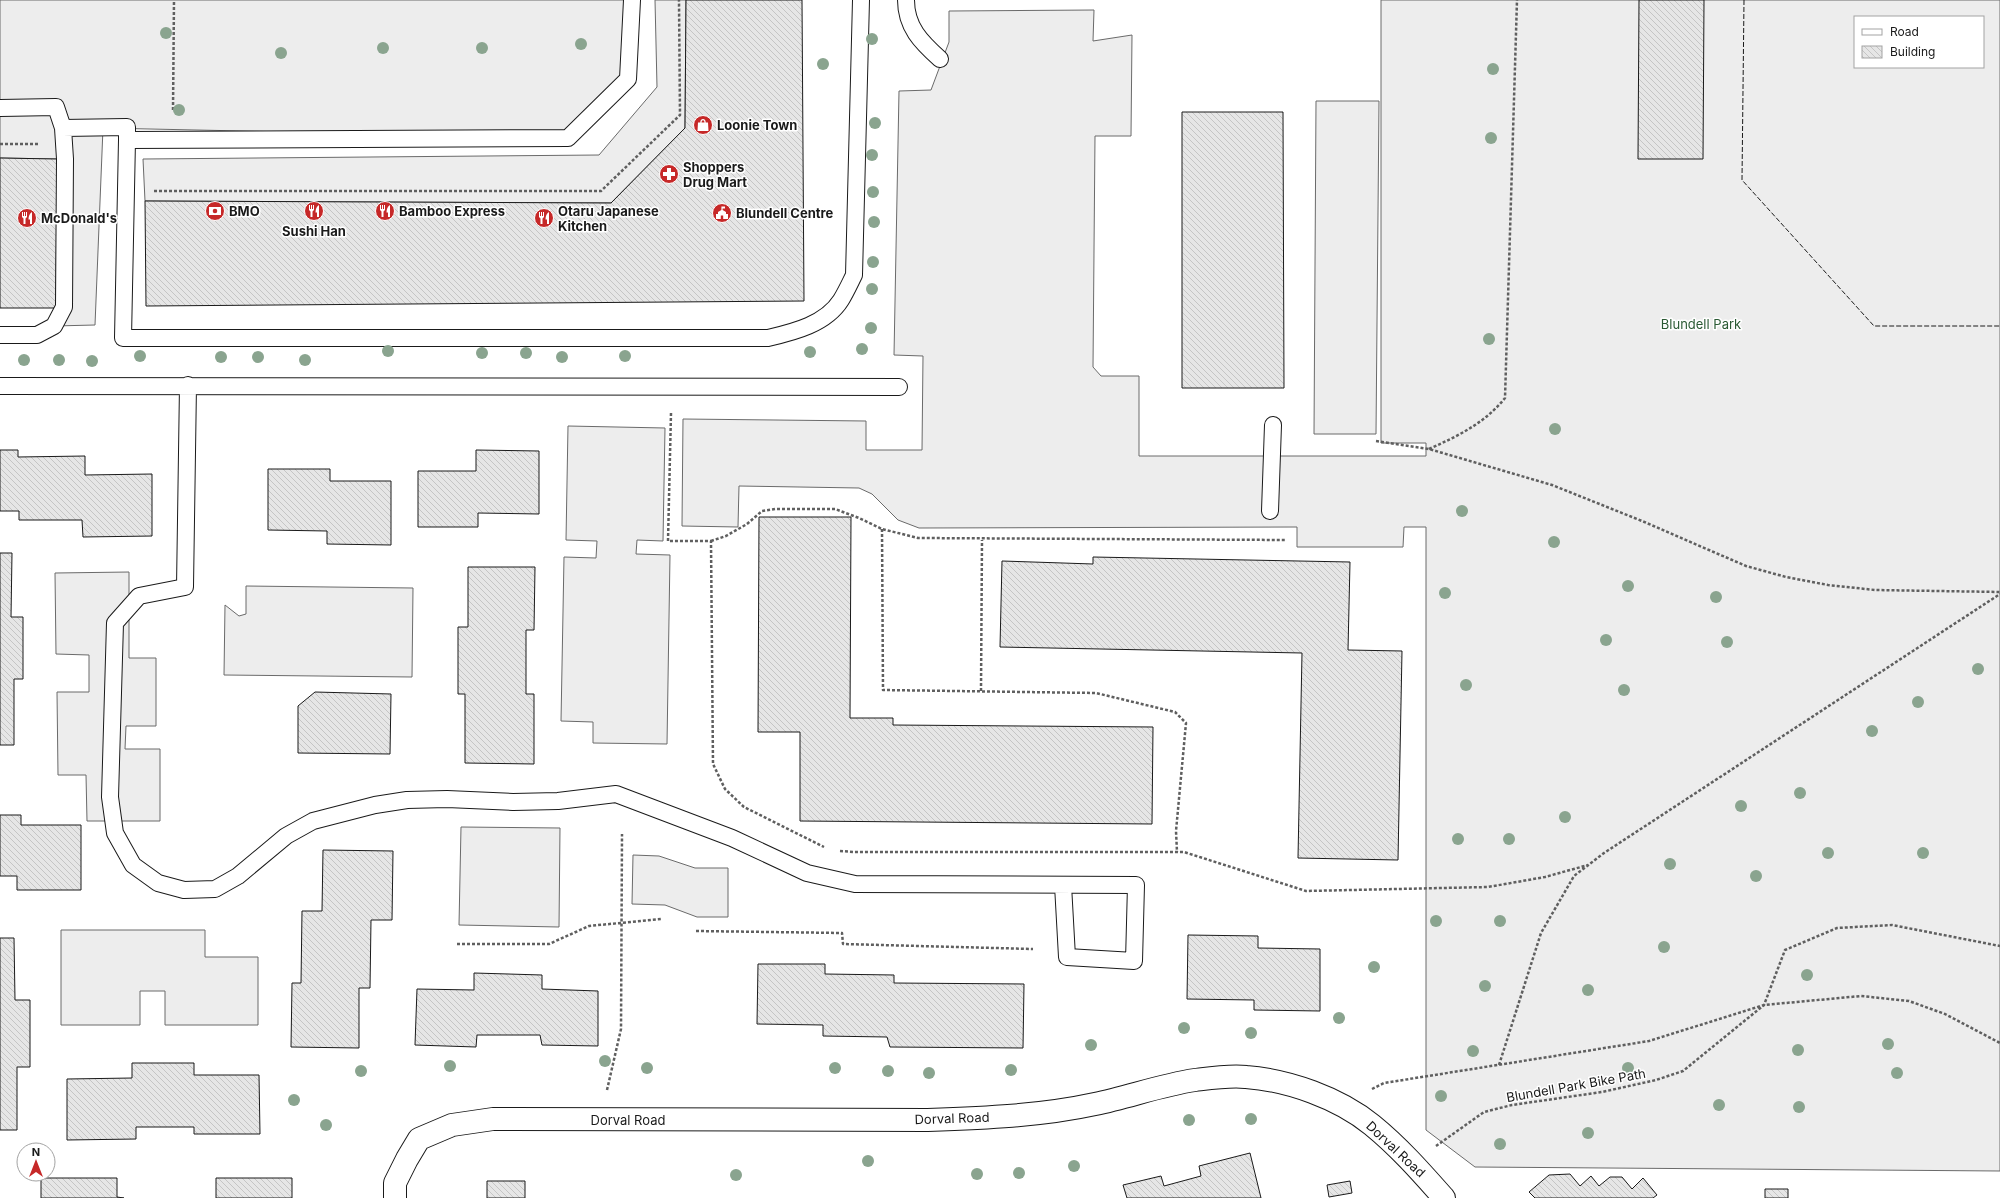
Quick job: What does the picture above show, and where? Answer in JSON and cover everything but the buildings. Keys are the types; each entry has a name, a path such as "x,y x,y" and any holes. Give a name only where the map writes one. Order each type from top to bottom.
{"street":[{"name":"Dorval Road","path":"395,1198 395,1183 419,1139 452,1125 493,1119 927,1120 984,1118 1095,1104 1147,1090 1195,1080 1246,1076 1302,1088 1339,1104 1370,1124 1413,1162 1444,1198"}],"lane":[{"path":"127,140 568,138 628,79 632,0"},
{"path":"63,128 127,126 123,338 768,338 799,330 824,317 840,301 854,275 861,0"},
{"path":"906,0 906,10 912,29 924,45 940,59"},
{"path":"0,108 56,107 63,128 65,159 64,307 54,326 38,335 0,335"},
{"path":"188,385 185,587 139,596 114,623 110,797 115,833 133,865 158,883 184,890 216,889 238,876 274,845 313,821 375,805 407,800 447,799 513,802 558,801 616,794 732,838 807,873 855,884 1136,885 1134,961 1067,957 1064,885"},
{"path":"0,386 188,385 899,387"},
{"path":"1270,511 1273,425"}],"path":[{"path":"173,110 174,0"},
{"path":"1429,449 1464,434 1496,410 1505,398 1517,0"},
{"path":"0,144 44,144"},
{"path":"671,409 668,541 711,541 726,536 747,524 762,511 775,509 835,509 882,529 918,538 982,540 1285,540"},
{"path":"1376,441 1429,449 1552,485 1642,521 1746,566 1786,577 1875,590 2000,593"},
{"path":"882,529 883,690 1096,693 1175,712 1186,723 1176,831 1176,852"},
{"path":"981,691 982,540"},
{"path":"711,541 713,764 725,789 744,807 828,849"},
{"path":"1499,1065 1541,933 1574,876 1610,849 2000,593"},
{"path":"606,1094 621,1029 622,834"},
{"path":"834,850 854,852 1184,852 1306,891 1488,887 1545,877 1588,865"},
{"path":"457,944 549,944 589,926 661,919"},
{"name":"Blundell Park Bike Path","path":"1413,1162 1484,1112 1512,1105 1602,1092 1656,1080 1684,1071 1764,1005 1785,950 1837,928 1892,925 2000,946"},
{"path":"696,931 842,933 843,944 1033,949"},
{"path":"1339,1104 1384,1083 1649,1041 1764,1005 1861,996 1909,1001 1945,1014 2000,1042"}],"shaded area":[{"path":"0,0 631,0 628,79 568,138 103,128 95,325 54,326 57,159 0,158"},
{"path":"655,0 686,0 685,128 611,203 145,201 143,159 599,155 657,87"},
{"name":"Blundell Park","path":"1381,0 2000,0 2000,1171 1475,1167 1426,1130 1426,527 1404,527 1403,547 1297,547 1297,527 919,528 898,520 872,494 859,488 739,486 738,527 682,526 683,419 866,421 866,450 922,450 923,356 894,355 899,91 931,90 949,42 949,11 1094,10 1093,41 1132,35 1131,136 1095,136 1093,367 1101,376 1139,376 1139,456 1426,456 1426,443 1381,443"},
{"path":"1316,101 1379,101 1376,434 1314,434"},
{"path":"568,426 665,428 663,541 637,540 636,554 670,555 667,744 593,743 593,722 561,721 564,557 596,558 597,541 566,540"},
{"path":"129,572 129,658 156,658 156,726 126,726 125,749 160,749 160,821 87,821 86,775 58,775 57,692 89,692 89,655 56,654 55,573"},
{"path":"246,586 413,588 412,677 224,675 225,605 239,616 246,614"},
{"path":"461,827 560,828 559,927 459,925"},
{"path":"633,855 659,856 695,868 728,868 728,917 697,917 665,905 632,904"},
{"path":"61,930 205,930 205,957 258,957 258,1025 165,1025 165,991 140,991 140,1025 61,1025"}],"fence":[{"path":"1744,0 1742,180 1874,326 2000,326"}],"place":[{"name":"Loonie Town","path":"703,125"},
{"name":"Shoppers Drug Mart","path":"669,174"},
{"name":"BMO","path":"215,211"},
{"name":"Sushi Han","path":"314,211"},
{"name":"Bamboo Express","path":"385,211"},
{"name":"Blundell Centre","path":"722,213"},
{"name":"McDonald's","path":"27,218"},
{"name":"Otaru Japanese Kitchen","path":"544,218"}]}
